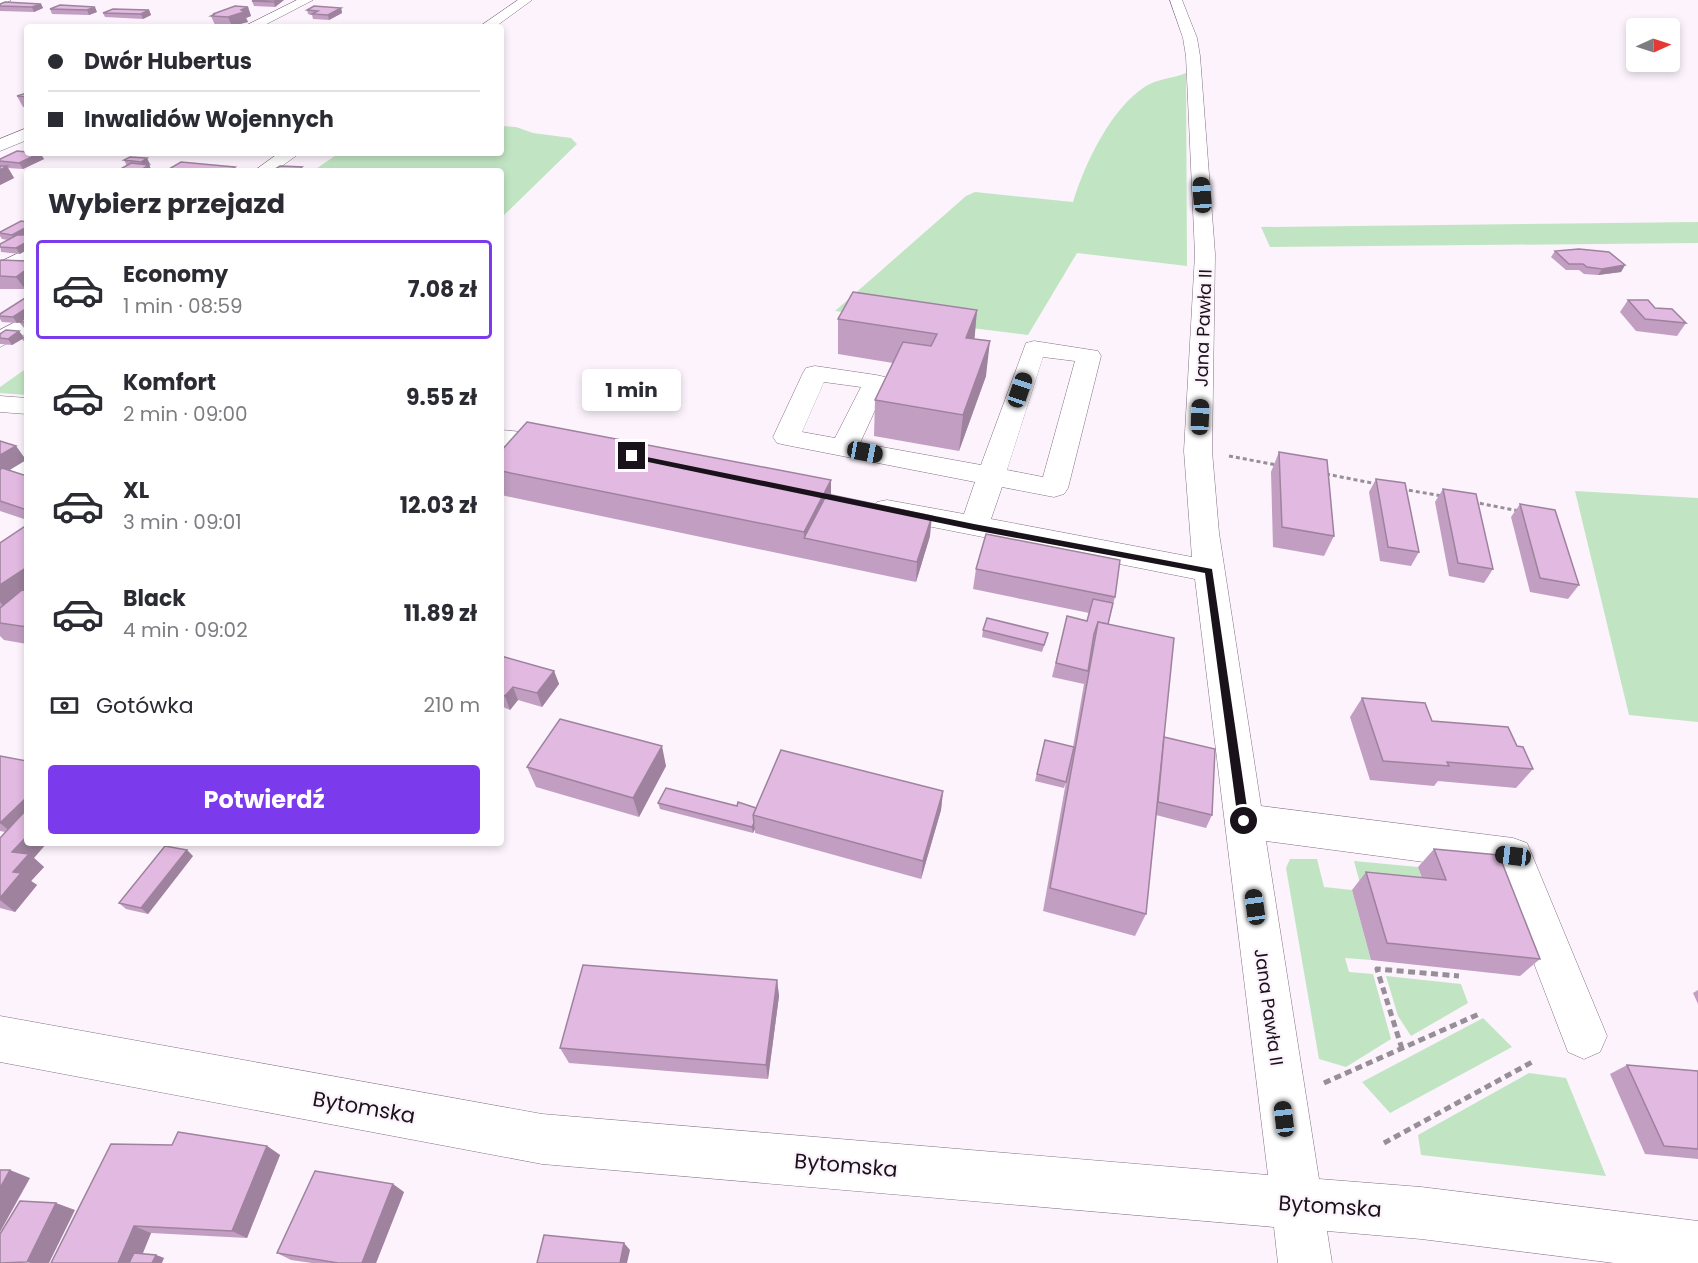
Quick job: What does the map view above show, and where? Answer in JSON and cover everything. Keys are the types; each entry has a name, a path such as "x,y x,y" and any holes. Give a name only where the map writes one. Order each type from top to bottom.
{"street":[{"path":"0,2 5,0"},
{"path":"256,24 307,0"},
{"path":"490,24 526,0"},
{"name":"Jana Pawła II","path":"1176,0 1190,38 1193,56 1204,225 1198,451 1209,571 1305,1263"},
{"path":"0,146 24,134"},
{"path":"268,168 286,156"},
{"path":"0,271 24,257"},
{"path":"0,340 24,325"},
{"path":"844,448 991,476 1054,488 1089,356 1034,348 991,476 974,527"},
{"path":"0,405 24,406"},
{"path":"504,438 563,442 587,447"},
{"path":"0,480 24,466"},
{"path":"856,503 1209,571"},
{"path":"1244,821 1513,856 1584,1036"},
{"name":"Bytomska","path":"0,1039 542,1139 1478,1219 1698,1247"}],"path":[{"path":"1198,451 1285,466"},
{"path":"1319,473 1387,486"},
{"path":"1399,488 1444,496"},
{"path":"1467,501 1524,512"},
{"path":"1402,1049 1377,969 1459,976"},
{"path":"1324,1083 1479,1014"},
{"path":"1384,1143 1534,1062"}],"green space":[{"path":"1186,73 1187,266 1077,253 1028,335 835,311 966,196 975,192 1073,202 1092,154 1122,108 1146,86"},
{"path":"504,126 571,138 577,144 504,215 504,168 317,168 335,156 504,156"},
{"path":"1698,222 1698,243 1270,247 1261,227"},
{"path":"24,370 24,395 0,393 0,387"},
{"path":"1575,491 1698,498 1698,722 1629,715"},
{"path":"1290,859 1317,859 1324,887 1352,890 1371,960 1345,958 1349,972 1373,974 1391,1039 1346,1067 1319,1059 1286,868"},
{"path":"1354,861 1418,867 1429,898 1362,891"},
{"path":"1386,976 1461,984 1468,1003 1411,1036 1398,1016"},
{"path":"1483,1018 1512,1047 1390,1113 1362,1082"},
{"path":"1529,1073 1566,1078 1606,1176 1421,1155 1418,1135"}],"building":[{"path":"277,0 274,2 252,1"},
{"path":"5,2 41,4 32,7 0,6"},
{"path":"60,5 95,7 87,10 50,9"},
{"path":"235,6 248,7 241,10 244,12 228,17 211,16 215,14 213,14"},
{"path":"314,6 341,8 328,15 312,14 318,11 307,10"},
{"path":"113,9 149,10 141,14 103,13"},
{"path":"17,151 24,152 24,156 34,156 19,163 0,161"},
{"path":"130,157 147,158 141,162 124,160"},
{"path":"181,162 235,167 233,168 171,168"},
{"path":"131,163 149,165 144,168 122,168"},
{"path":"280,166 302,167 301,168 277,168"},
{"path":"24,222 24,229 12,235 0,232"},
{"path":"17,235 24,235 24,244 16,248 0,247 0,244"},
{"path":"1579,249 1609,252 1625,265 1602,269 1587,267 1583,264 1569,264 1555,251"},
{"path":"0,261 24,261 24,271 16,277 0,276"},
{"path":"853,292 977,310 966,338 990,341 963,415 875,400 903,342 931,346 937,334 838,319"},
{"path":"24,299 24,310 13,317 0,316"},
{"path":"1628,300 1648,300 1655,308 1672,309 1686,323 1645,319"},
{"path":"6,330 19,331 8,339 0,338 0,334"},
{"path":"527,422 831,480 804,532 504,472 504,448"},
{"path":"0,441 16,446 0,455"},
{"path":"1279,452 1327,460 1334,536 1282,527"},
{"path":"2,468 24,475 24,509 0,501 0,470"},
{"path":"1376,479 1405,483 1419,552 1388,547"},
{"path":"1443,489 1476,494 1493,569 1458,563"},
{"path":"827,494 932,516 917,562 804,538"},
{"path":"1520,504 1555,510 1579,585 1540,578"},
{"path":"24,527 24,569 0,585 0,543"},
{"path":"986,534 1120,560 1115,597 976,569"},
{"path":"24,590 24,627 0,623 0,608"},
{"path":"1093,599 1113,603 1108,624 1098,622 1088,671 1056,663 1067,616 1087,621"},
{"path":"987,618 1048,633 1044,645 983,630"},
{"path":"1098,622 1174,638 1146,914 1050,888"},
{"path":"504,657 554,671 537,693 513,687 505,696"},
{"path":"1362,698 1425,703 1432,721 1508,727 1517,746 1523,747 1533,769 1447,762 1449,766 1383,761"},
{"path":"560,719 662,746 633,798 527,767"},
{"path":"1164,737 1215,749 1212,815 1158,802"},
{"path":"1045,740 1074,747 1066,782 1037,774"},
{"path":"781,750 943,791 923,861 753,815"},
{"path":"0,756 24,760 24,800 0,823"},
{"path":"666,788 737,806 738,802 756,808 753,815 754,823 752,827 658,803"},
{"path":"24,812 24,839 12,852 29,854 13,872 21,873 0,898 0,838"},
{"path":"165,846 187,850 141,908 119,903"},
{"path":"1434,849 1499,855 1540,959 1387,943 1366,872 1446,880"},
{"path":"583,965 777,980 766,1065 560,1048"},
{"path":"1627,1065 1698,1071 1698,1149 1664,1146"},
{"path":"178,1132 267,1146 232,1231 134,1226 118,1263 51,1263 111,1144 172,1145"},
{"path":"0,1170 10,1170 0,1188"},
{"path":"315,1171 393,1184 362,1263 338,1263 277,1253"},
{"path":"20,1201 56,1203 27,1262 0,1263 0,1234"},
{"path":"544,1235 624,1243 620,1263 537,1263"},
{"path":"134,1253 156,1255 152,1263 129,1263"}],"route":[{"path":"632,456 974,527 1209,571 1244,821"}]}
